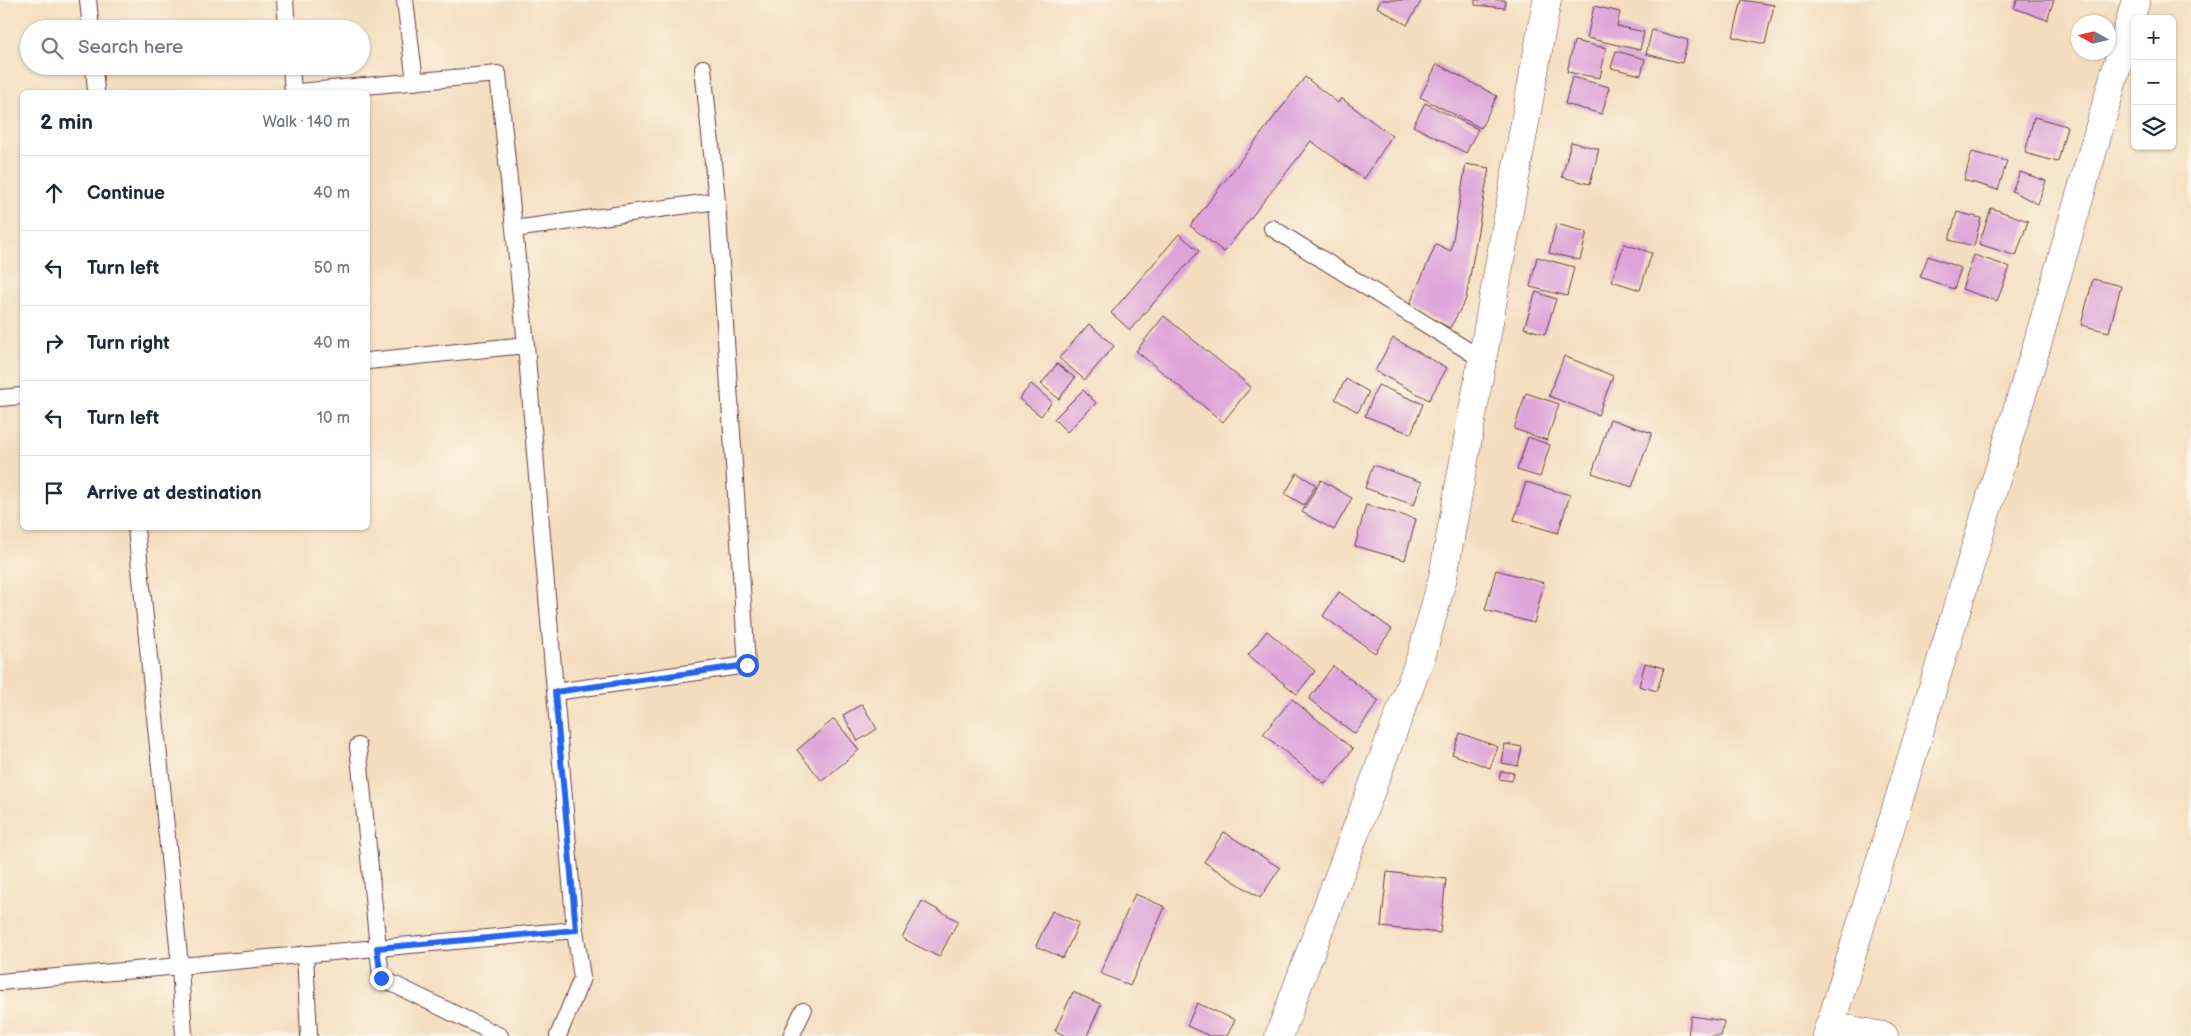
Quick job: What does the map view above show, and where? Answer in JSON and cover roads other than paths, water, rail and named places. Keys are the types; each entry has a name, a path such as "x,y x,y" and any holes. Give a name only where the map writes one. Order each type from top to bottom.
{"street":[{"path":"1279,1036 1422,654 1443,577 1547,0"},
{"path":"1884,1036 1828,1031 2037,345 2136,0"}],"lane":[{"path":"88,0 90,20"},
{"path":"285,0 286,20"},
{"path":"406,0 415,82"},
{"path":"555,692 747,665 717,201 703,68"},
{"path":"321,90 498,74 526,346 576,930 582,978 558,1036"},
{"path":"95,75 96,90"},
{"path":"292,75 293,90"},
{"path":"514,229 717,201"},
{"path":"1272,228 1483,360"},
{"path":"370,361 526,346"},
{"path":"0,398 20,396"},
{"path":"136,530 180,966 184,1036"},
{"path":"358,746 381,978 500,1036"},
{"path":"0,982 576,930"},
{"path":"305,954 310,1036"},
{"path":"791,1036 803,1011"}]}
